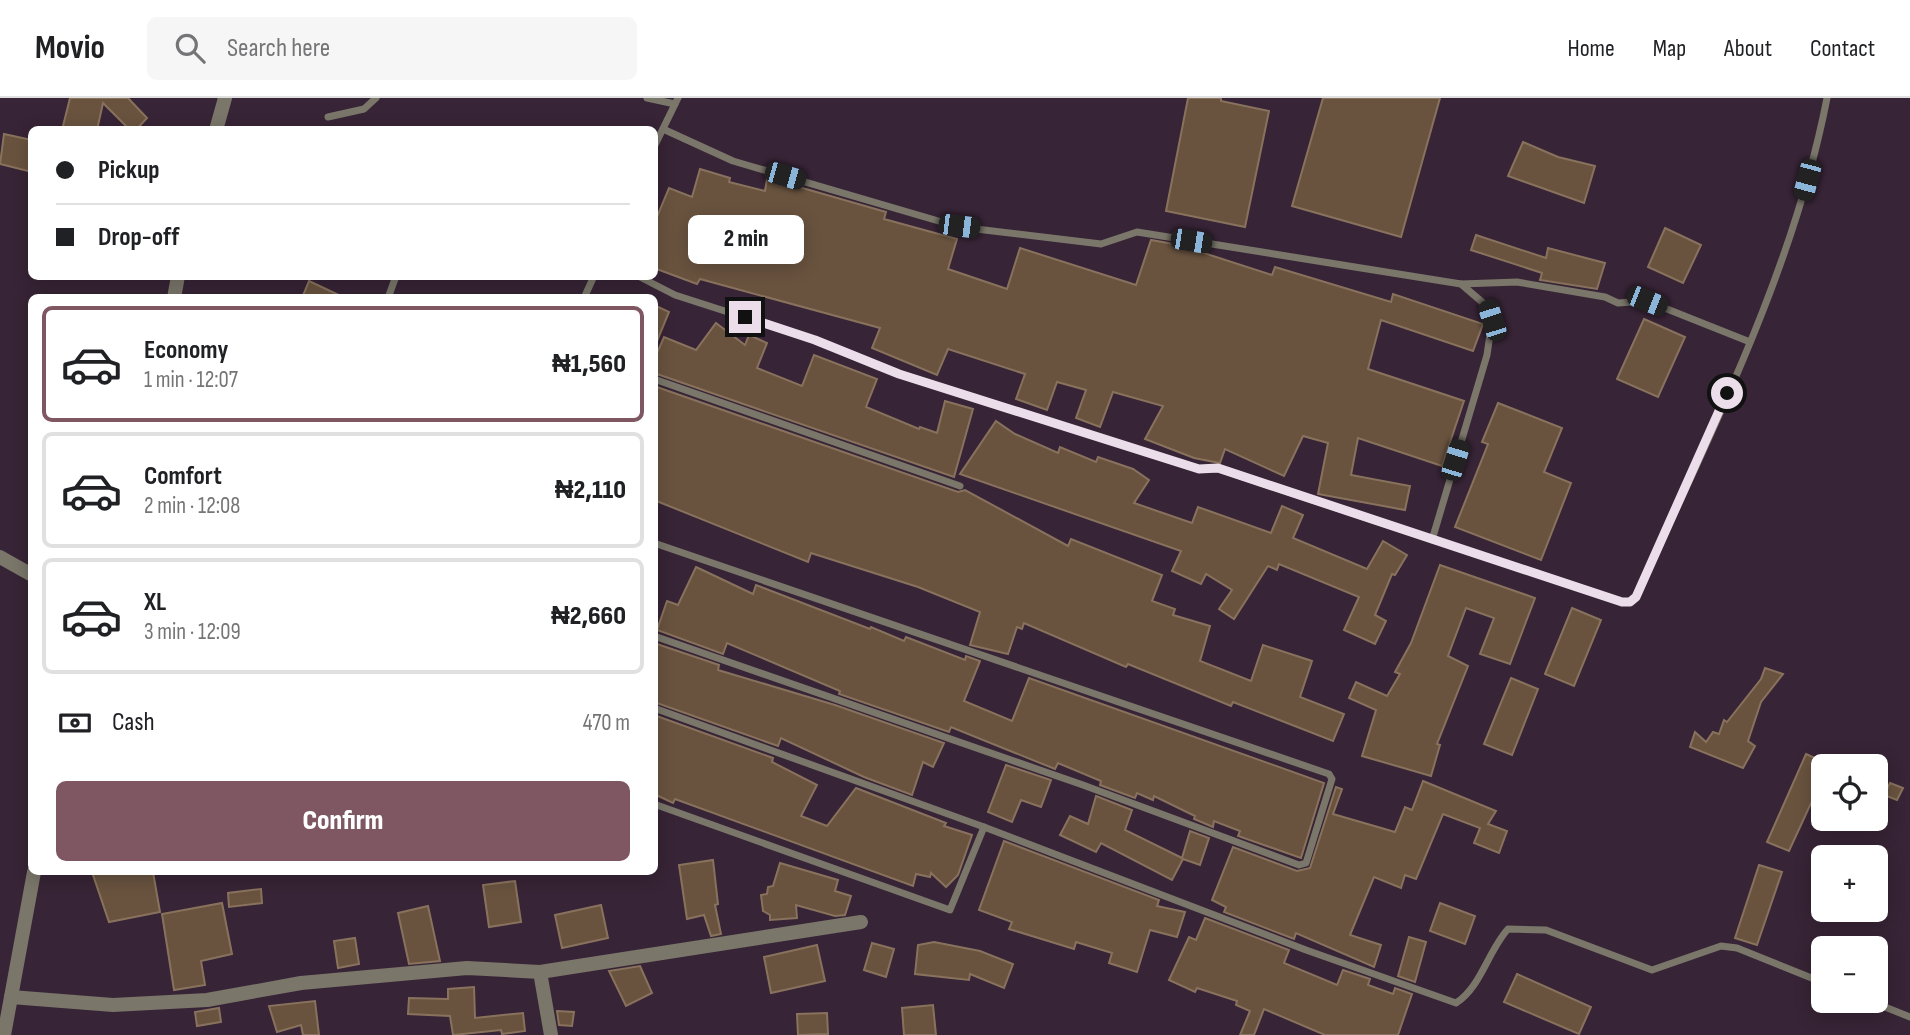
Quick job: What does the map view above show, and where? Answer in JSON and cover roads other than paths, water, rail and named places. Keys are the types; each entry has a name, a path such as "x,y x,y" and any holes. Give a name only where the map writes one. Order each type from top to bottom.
{"street":[{"path":"217,126 225,98"},
{"path":"0,557 28,573"},
{"path":"4,1035 33,875"},
{"path":"11,997 126,1004 207,1000 301,983 467,968 540,972 861,922"},
{"path":"540,972 551,1035"}],"lane":[{"path":"328,117 363,109 376,98"},
{"path":"647,98 676,101 658,139"},
{"path":"646,280 675,295 815,340 919,381 1199,469 1218,468 1622,602 1630,602 1636,597 1750,342 1795,226 1827,98"},
{"path":"663,129 733,161 959,226 1101,244 1137,232 1461,284 1517,282 1605,298 1618,303 1647,301 1750,342"},
{"path":"1432,540 1488,355 1492,320 1488,306 1461,284"},
{"path":"658,380 960,486"},
{"path":"658,544 1329,774 1332,779 1306,863 1299,865 1070,781 658,637"},
{"path":"658,709 984,827 1306,950 1456,1003 1468,996 1497,940 1508,929 1546,930 1652,970 1721,946 1737,948 1811,978"},
{"path":"658,805 950,910 984,827"},
{"path":"1888,1008 1910,1017"}]}
